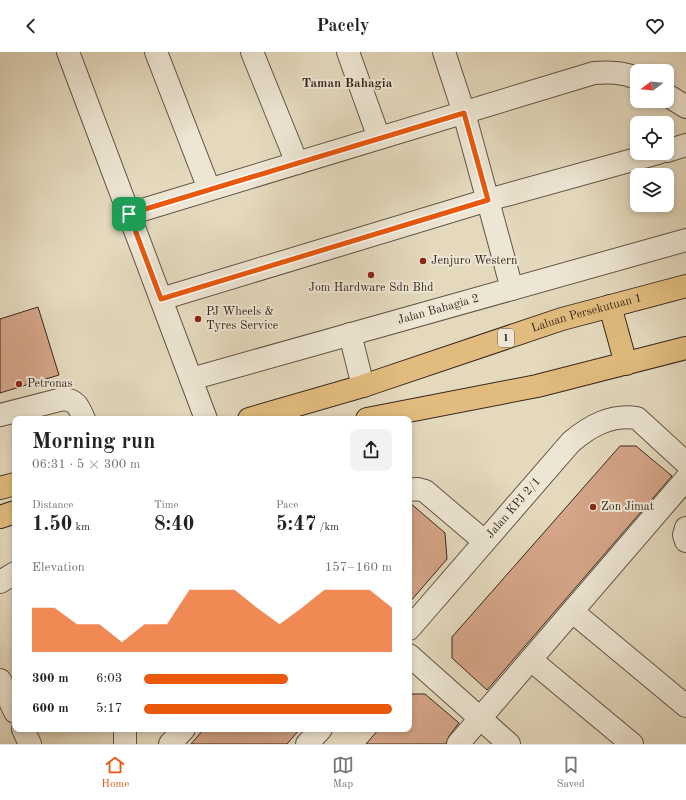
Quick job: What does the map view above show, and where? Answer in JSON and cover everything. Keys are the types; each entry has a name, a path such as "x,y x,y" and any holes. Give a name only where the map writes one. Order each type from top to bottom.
{"highway":[{"name":"Laluan Persekutuan 1","path":"259,416 363,386 562,319 686,286"},
{"path":"610,306 626,364"},
{"path":"382,416 537,386 686,348"},
{"path":"0,488 12,485"},
{"path":"0,516 12,513"}],"street":[{"path":"68,52 205,416"},
{"path":"156,52 209,190"},
{"path":"252,52 297,163"},
{"path":"348,52 379,138"},
{"path":"444,52 464,113 512,289"},
{"path":"129,214 594,73 609,72 630,75"},
{"path":"674,99 686,107"},
{"path":"674,148 686,145"},
{"path":"161,299 488,200 633,160"},
{"name":"Jalan Bahagia 2","path":"191,379 686,240"},
{"path":"350,334 363,386"},
{"path":"0,415 63,399 71,399 77,404 83,416"},
{"name":"Jalan KPJ 2/1","path":"412,625 484,541 571,442 582,432 613,418 637,418 686,463"},
{"path":"458,744 686,479"},
{"path":"412,490 425,491 484,541"},
{"path":"686,528 684,535 686,542"},
{"path":"0,582 12,575"},
{"path":"573,612 686,706"},
{"path":"412,658 509,744"},
{"path":"531,660 632,744"},
{"path":"0,680 12,706"},
{"path":"24,732 30,744"},
{"path":"125,732 125,744"},
{"path":"170,744 181,732"},
{"path":"307,744 318,732"}],"building":[{"path":"38,307 59,375 0,393 0,319"},
{"path":"620,446 636,446 672,476 487,690 452,658 452,637"},
{"path":"412,505 445,533 447,559 412,600"},
{"path":"412,694 425,694 459,723 449,736 446,744 366,744 376,732 412,732"},
{"path":"201,732 297,732 287,744 191,744"}],"place":[{"name":"Jenjuro Western","path":"423,261"},
{"name":"Jom Hardware Sdn Bhd","path":"371,275"},
{"name":"PJ Wheels & Tyres Service","path":"198,319"},
{"name":"Petronas","path":"19,384"},
{"name":"Zon Jimat","path":"593,507"}],"district":[{"name":"Taman Bahagia","path":"347,83"}],"route":[{"path":"464,113 488,200 161,299 129,214 464,113"}]}
